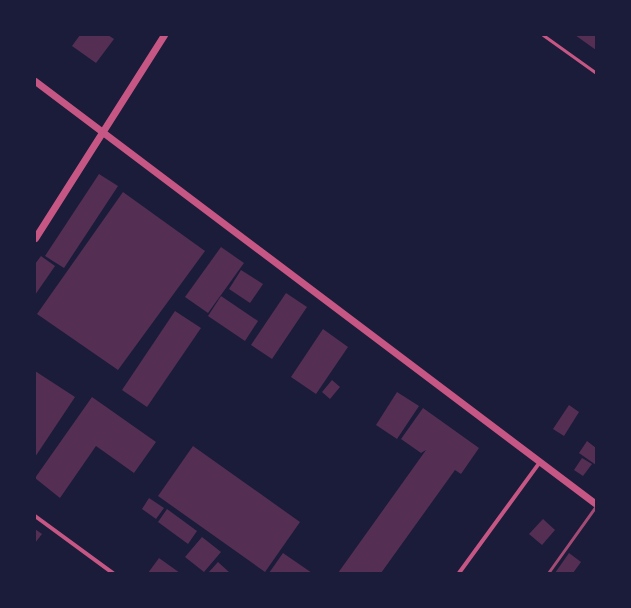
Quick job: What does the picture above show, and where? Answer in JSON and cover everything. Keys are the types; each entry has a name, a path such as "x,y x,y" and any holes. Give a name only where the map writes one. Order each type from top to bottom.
{"street":[{"path":"35,238 104,133 117,105 164,35"},
{"path":"35,81 596,504"},
{"path":"458,573 540,462"},
{"path":"35,516 113,573"}],"lane":[{"path":"543,35 596,74"}],"building":[{"path":"80,35 108,35 114,39 96,63 72,46"},
{"path":"575,35 596,35 596,50"},
{"path":"99,174 118,186 64,268 45,256"},
{"path":"123,192 205,251 118,370 37,314"},
{"path":"221,247 244,263 208,313 185,297"},
{"path":"41,256 55,266 35,295 35,264"},
{"path":"241,270 263,284 250,303 229,289"},
{"path":"286,293 307,307 272,359 251,345"},
{"path":"221,296 258,321 245,341 208,316"},
{"path":"175,311 201,328 147,407 122,390"},
{"path":"323,329 348,347 316,394 291,377"},
{"path":"35,371 75,397 35,457"},
{"path":"332,380 340,387 330,399 322,392"},
{"path":"397,392 419,406 397,439 376,425"},
{"path":"92,397 156,442 134,473 96,446 60,498 35,478"},
{"path":"569,405 579,412 564,436 553,429"},
{"path":"423,408 479,448 461,474 455,470 381,573 338,573 426,450 421,453 401,439"},
{"path":"587,441 596,448 596,465 579,453"},
{"path":"193,446 300,522 265,572 158,496"},
{"path":"582,458 592,464 583,476 574,470"},
{"path":"149,498 164,508 156,519 142,509"},
{"path":"167,509 197,531 188,544 158,522"},
{"path":"543,519 555,530 542,545 529,534"},
{"path":"35,529 42,534 35,543"},
{"path":"202,537 221,552 204,572 185,557"},
{"path":"283,553 312,573 269,573"},
{"path":"569,553 581,562 573,573 555,573"},
{"path":"159,558 180,573 148,573"},
{"path":"218,562 230,573 208,573"}],"railway":[{"path":"548,573 596,506"}]}
